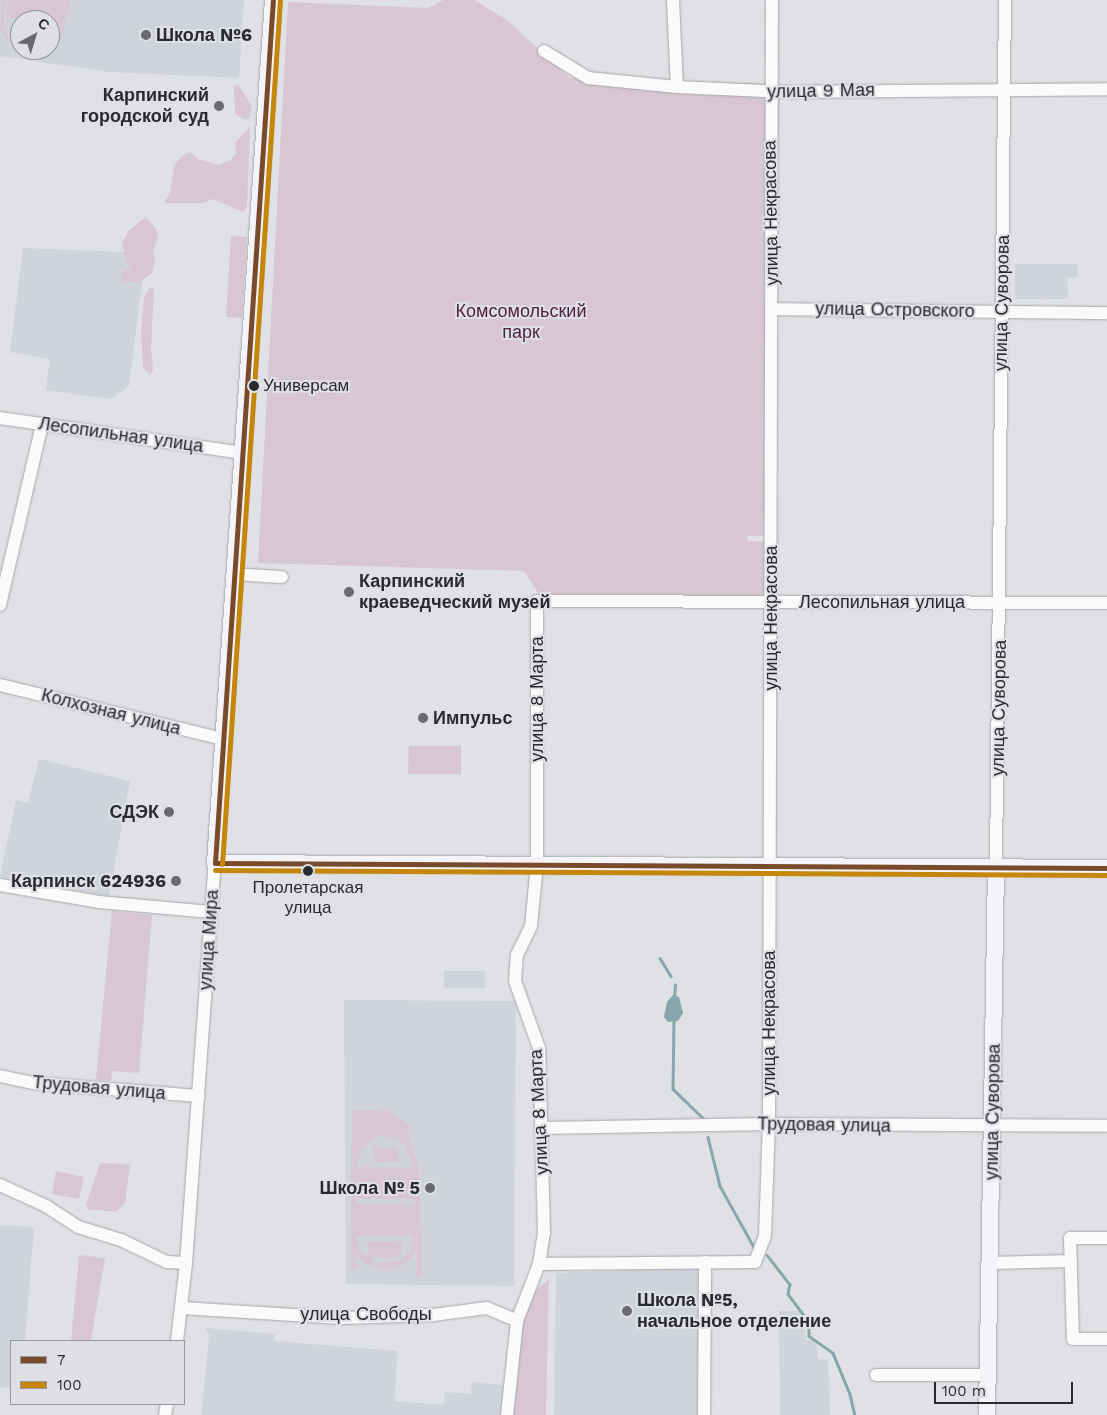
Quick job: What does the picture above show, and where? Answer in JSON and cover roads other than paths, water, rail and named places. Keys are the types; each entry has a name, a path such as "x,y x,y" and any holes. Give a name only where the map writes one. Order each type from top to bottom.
{"main road":[{"name":"улица Мира","path":"215,863 273,0"},
{"path":"215,863 1107,868"},
{"name":"улица Суворова","path":"987,1415 986,1375 990,1263 996,868"}],"street":[{"path":"673,0 677,87"},
{"name":"улица Некрасова","path":"705,1262 755,1262 765,1236 769,1124 772,309 770,92 772,0"},
{"name":"улица Суворова","path":"996,868 1001,602 1005,0"},
{"name":"улица 9 Мая","path":"544,51 588,78 677,87 770,92 1107,88"},
{"name":"улица Островского","path":"772,309 1107,313"},
{"name":"Лесопильная улица","path":"0,418 242,453"},
{"path":"0,604 42,424"},
{"path":"234,574 282,577"},
{"name":"Лесопильная улица","path":"537,601 1107,603"},
{"name":"улица 8 Марта","path":"507,1415 517,1320 539,1264 544,1232 538,1048 516,981 517,955 531,926 537,865 537,601"},
{"name":"Колхозная улица","path":"0,685 223,739"},
{"name":"улица Мира","path":"177,1340 186,1263 215,863"},
{"path":"0,885 93,901 212,912"},
{"name":"Трудовая улица","path":"1,1079 198,1096"},
{"name":"Трудовая улица","path":"541,1128 769,1124 1107,1126"},
{"path":"0,1185 46,1206 78,1227 121,1240 167,1262 186,1263"},
{"path":"1107,1238 1070,1238 1073,1339 1107,1339"},
{"path":"990,1263 1071,1261"},
{"path":"539,1264 705,1262 704,1415"},
{"name":"улица Свободы","path":"182,1308 341,1318 433,1314 488,1308 517,1320"},
{"path":"876,1375 986,1375"}],"water":[{"path":"673,995 679,997 683,1013 678,1021 668,1022 664,1017 667,1002"}],"waterway":[{"path":"660,958 671,976"},
{"path":"674,997 675,985"},
{"path":"674,1020 673,1089 706,1121"},
{"path":"708,1137 720,1186 755,1249"},
{"path":"767,1255 790,1284 788,1294 809,1322 809,1336 833,1353 850,1394 855,1415"}],"place":[{"name":"Школа №6","path":"146,35"},
{"name":"Карпинский городской суд","path":"219,106"},
{"name":"Универсам","path":"254,386"},
{"name":"Карпинский краеведческий музей","path":"349,592"},
{"name":"Импульс","path":"423,718"},
{"name":"СДЭК","path":"169,812"},
{"name":"Пролетарская улица","path":"308,871"},
{"name":"Карпинск 624936","path":"176,881"},
{"name":"Школа № 5","path":"430,1188"},
{"name":"Школа №5, начальное отделение","path":"627,1311"}],"park label":[{"name":"Комсомольский парк","path":"521,322"}]}
